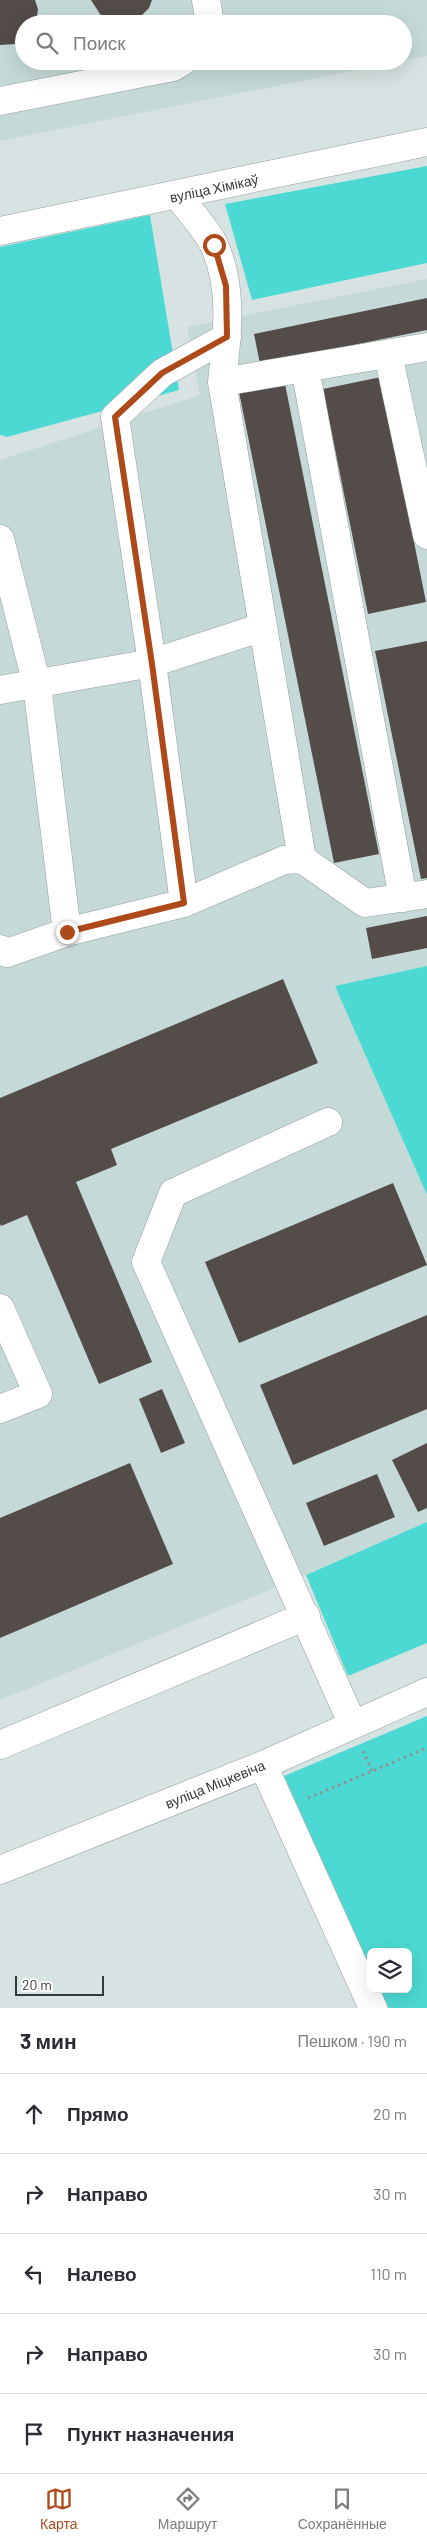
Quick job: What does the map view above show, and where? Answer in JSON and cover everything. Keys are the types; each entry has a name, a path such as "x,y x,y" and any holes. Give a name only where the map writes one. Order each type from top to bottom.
{"street":[{"path":"206,0 208,15"},
{"path":"0,101 158,70"},
{"name":"вуліца Хімікаў","path":"0,231 178,196 427,142"},
{"path":"178,196 214,245 226,286 227,337 222,382 302,859"},
{"path":"184,903 152,664 115,417 162,373 227,337"},
{"path":"222,382 427,347"},
{"path":"388,354 427,535"},
{"path":"0,949 7,953 67,932 184,903 284,860 302,859 366,903 415,896 305,368"},
{"path":"0,538 37,685 67,932"},
{"path":"0,690 152,664 263,627"},
{"path":"328,1122 173,1193 146,1262 306,1616 353,1725"},
{"path":"0,1308 38,1394 0,1409"},
{"path":"0,1744 306,1616"},
{"name":"вуліца Міцкевіча","path":"0,1870 263,1765 427,1692"},
{"path":"263,1765 373,2008"}],"path":[{"path":"282,1809 427,1748"}],"shaded area":[{"path":"0,0 427,0 427,56 412,59 412,15 15,15 15,70 357,70 0,141"},
{"path":"427,166 427,263 252,300 225,204"},
{"path":"150,215 179,390 7,437 0,435 0,247"},
{"path":"427,279 427,966 335,986 427,1195 427,1522 306,1575 0,1700 0,460 200,395 187,327"},
{"path":"427,966 427,1195 335,986"},
{"path":"427,1522 427,1643 348,1676 306,1575"},
{"path":"427,1716 427,2008 389,2008 382,1993 412,1993 412,1948 367,1948 367,1960 284,1776"}],"building":[{"path":"0,0 35,0 38,9 37,15 15,15 15,44 0,45"},
{"path":"91,0 152,0 149,8 142,15 100,14"},
{"path":"427,298 427,330 260,364 254,334"},
{"path":"381,377 426,602 368,614 323,389"},
{"path":"285,384 379,854 334,863 239,392"},
{"path":"427,641 427,878 421,879 375,651"},
{"path":"427,916 427,948 372,959 366,928"},
{"path":"283,979 318,1063 111,1149 117,1165 76,1182 152,1362 99,1384 27,1215 1,1226 0,1224 0,1098"},
{"path":"393,1183 427,1265 239,1343 205,1262"},
{"path":"427,1315 427,1409 293,1465 260,1385"},
{"path":"162,1389 185,1443 161,1453 139,1399"},
{"path":"427,1443 427,1508 418,1512 392,1460"},
{"path":"130,1463 173,1564 0,1638 0,1518"},
{"path":"377,1474 395,1517 324,1546 306,1503"}],"route":[{"path":"67,932 184,903 152,664 115,417 162,373 227,337 226,286 214,245"}]}
